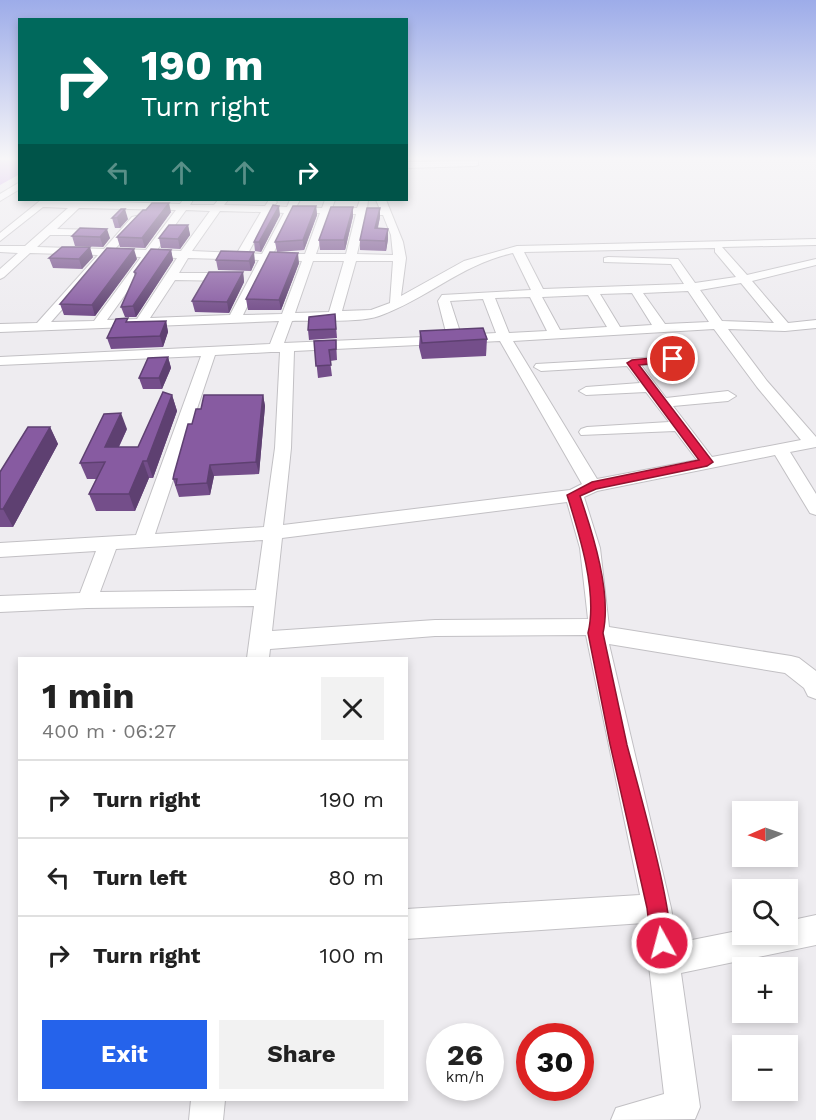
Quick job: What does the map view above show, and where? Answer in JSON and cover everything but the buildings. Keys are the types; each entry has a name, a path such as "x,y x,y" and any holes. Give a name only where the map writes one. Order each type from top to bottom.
{"street":[{"path":"0,238 31,212"},
{"path":"0,275 69,212"},
{"path":"40,327 141,212"},
{"path":"98,324 179,212"},
{"path":"141,323 214,212"},
{"path":"241,256 266,212"},
{"path":"234,320 288,212"},
{"path":"325,212 286,319 281,349 283,447 259,650 435,628 597,630 791,665 813,682 816,689"},
{"path":"334,317 361,212"},
{"path":"386,212 397,233 399,258 394,297 396,305"},
{"path":"47,232 122,233"},
{"path":"0,328 373,314 396,305 468,262 493,253 517,249 816,242"},
{"path":"0,249 266,257 399,258"},
{"path":"517,249 555,334"},
{"path":"719,250 785,327"},
{"path":"583,259 674,261 762,384 814,442"},
{"path":"455,339 444,301 446,298 536,292 693,287 744,279 816,262"},
{"path":"802,265 816,275"},
{"path":"171,276 255,277"},
{"path":"635,289 660,327"},
{"path":"591,290 615,330"},
{"path":"488,295 504,337 592,486"},
{"path":"0,361 281,349 314,345 504,337 660,327 718,325 785,327 816,324"},
{"path":"143,542 209,352"},
{"path":"541,367 673,359"},
{"path":"632,363 707,462"},
{"path":"586,391 651,387"},
{"path":"662,403 728,396"},
{"path":"587,432 680,426"},
{"path":"0,550 272,533 574,495 592,486 814,442"},
{"path":"779,448 813,500"},
{"path":"574,495 590,548 599,619 597,630 619,744 657,908 683,1107 628,1120"},
{"path":"87,600 109,543"},
{"path":"0,604 87,600 265,598"},
{"path":"408,924 657,908"},
{"path":"664,961 816,930"},
{"path":"206,1120 208,1101"}],"route":[{"path":"662,943 657,908 596,633 599,619 590,548 574,495 592,486 707,462 632,363 673,359"}]}
